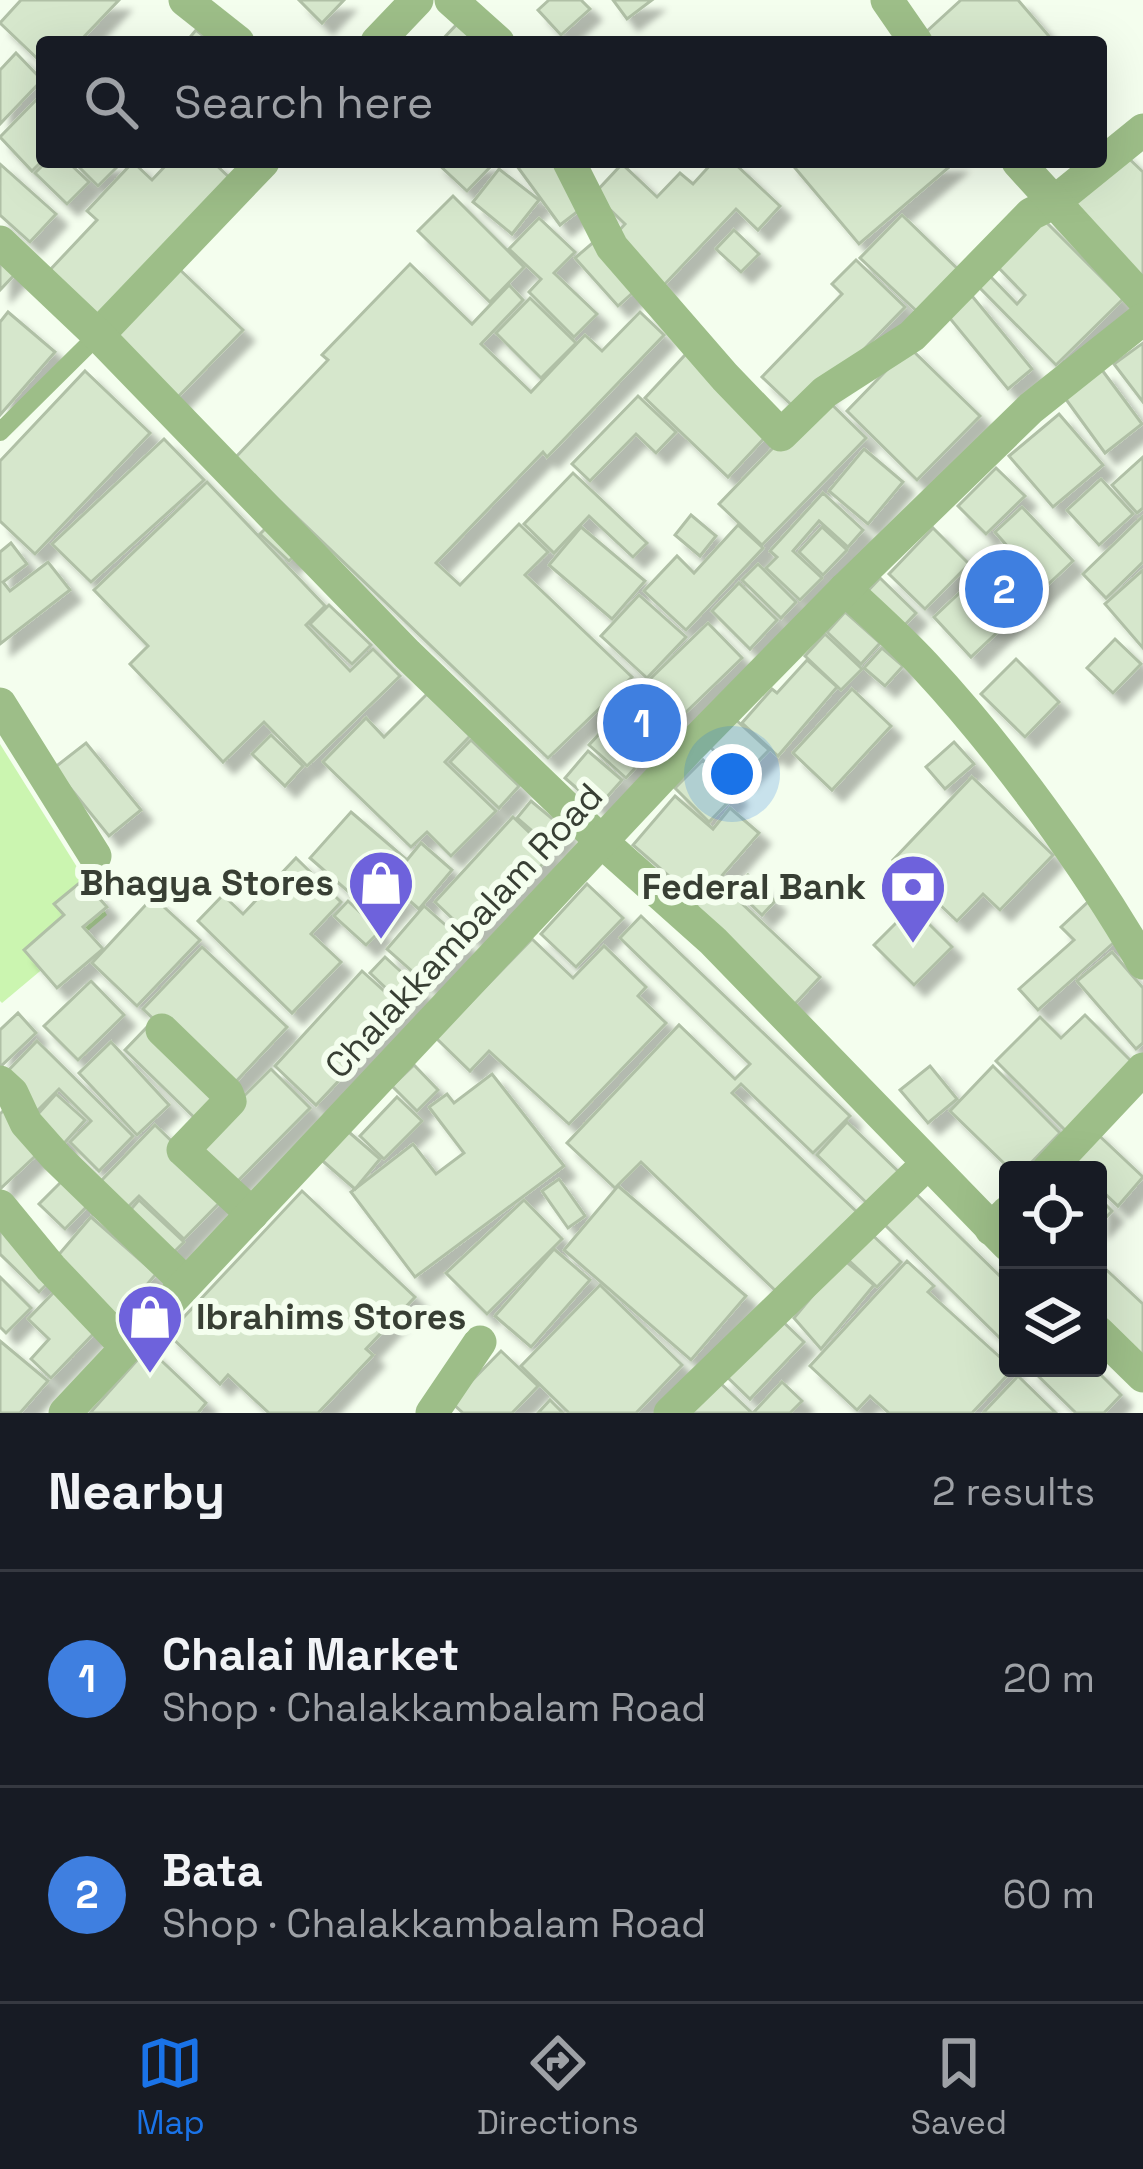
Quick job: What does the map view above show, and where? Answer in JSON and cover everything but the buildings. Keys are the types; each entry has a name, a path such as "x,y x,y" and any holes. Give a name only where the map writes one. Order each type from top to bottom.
{"street":[{"path":"184,0 230,36"},
{"path":"383,36 417,0"},
{"path":"451,0 491,36"},
{"path":"887,0 912,36"},
{"path":"1107,159 1143,130"},
{"path":"98,335 256,168"},
{"path":"572,168 612,247 724,377 781,435 825,392 912,336 1031,214 1053,203 1096,168"},
{"path":"1023,168 1143,299"},
{"path":"0,242 98,335 407,654 601,842 713,941 928,1162 999,1226"},
{"name":"Chalakkambalam Road","path":"65,1413 845,589 1031,408 1143,320"},
{"path":"845,589 924,664 980,732 1108,902 1143,963"},
{"path":"0,704 95,856"},
{"path":"162,1030 230,1101 184,1150 251,1214"},
{"path":"1057,1161 1143,1070"},
{"path":"0,1082 12,1093 26,1123 57,1158 186,1283"},
{"path":"670,1413 928,1162"},
{"path":"0,1206 126,1347"},
{"path":"1107,1341 1143,1376"},
{"path":"432,1413 480,1342"}],"lane":[{"path":"0,432 98,335"}],"green space":[{"path":"0,744 107,915 2,1003 0,1001"}],"place":[{"name":"Bata","path":"1004,589"},
{"name":"Chalai Market","path":"642,723"},
{"name":"Bhagya Stores","path":"381,942"},
{"name":"Federal Bank","path":"913,946"},
{"name":"Ibrahims Stores","path":"150,1376"}]}
